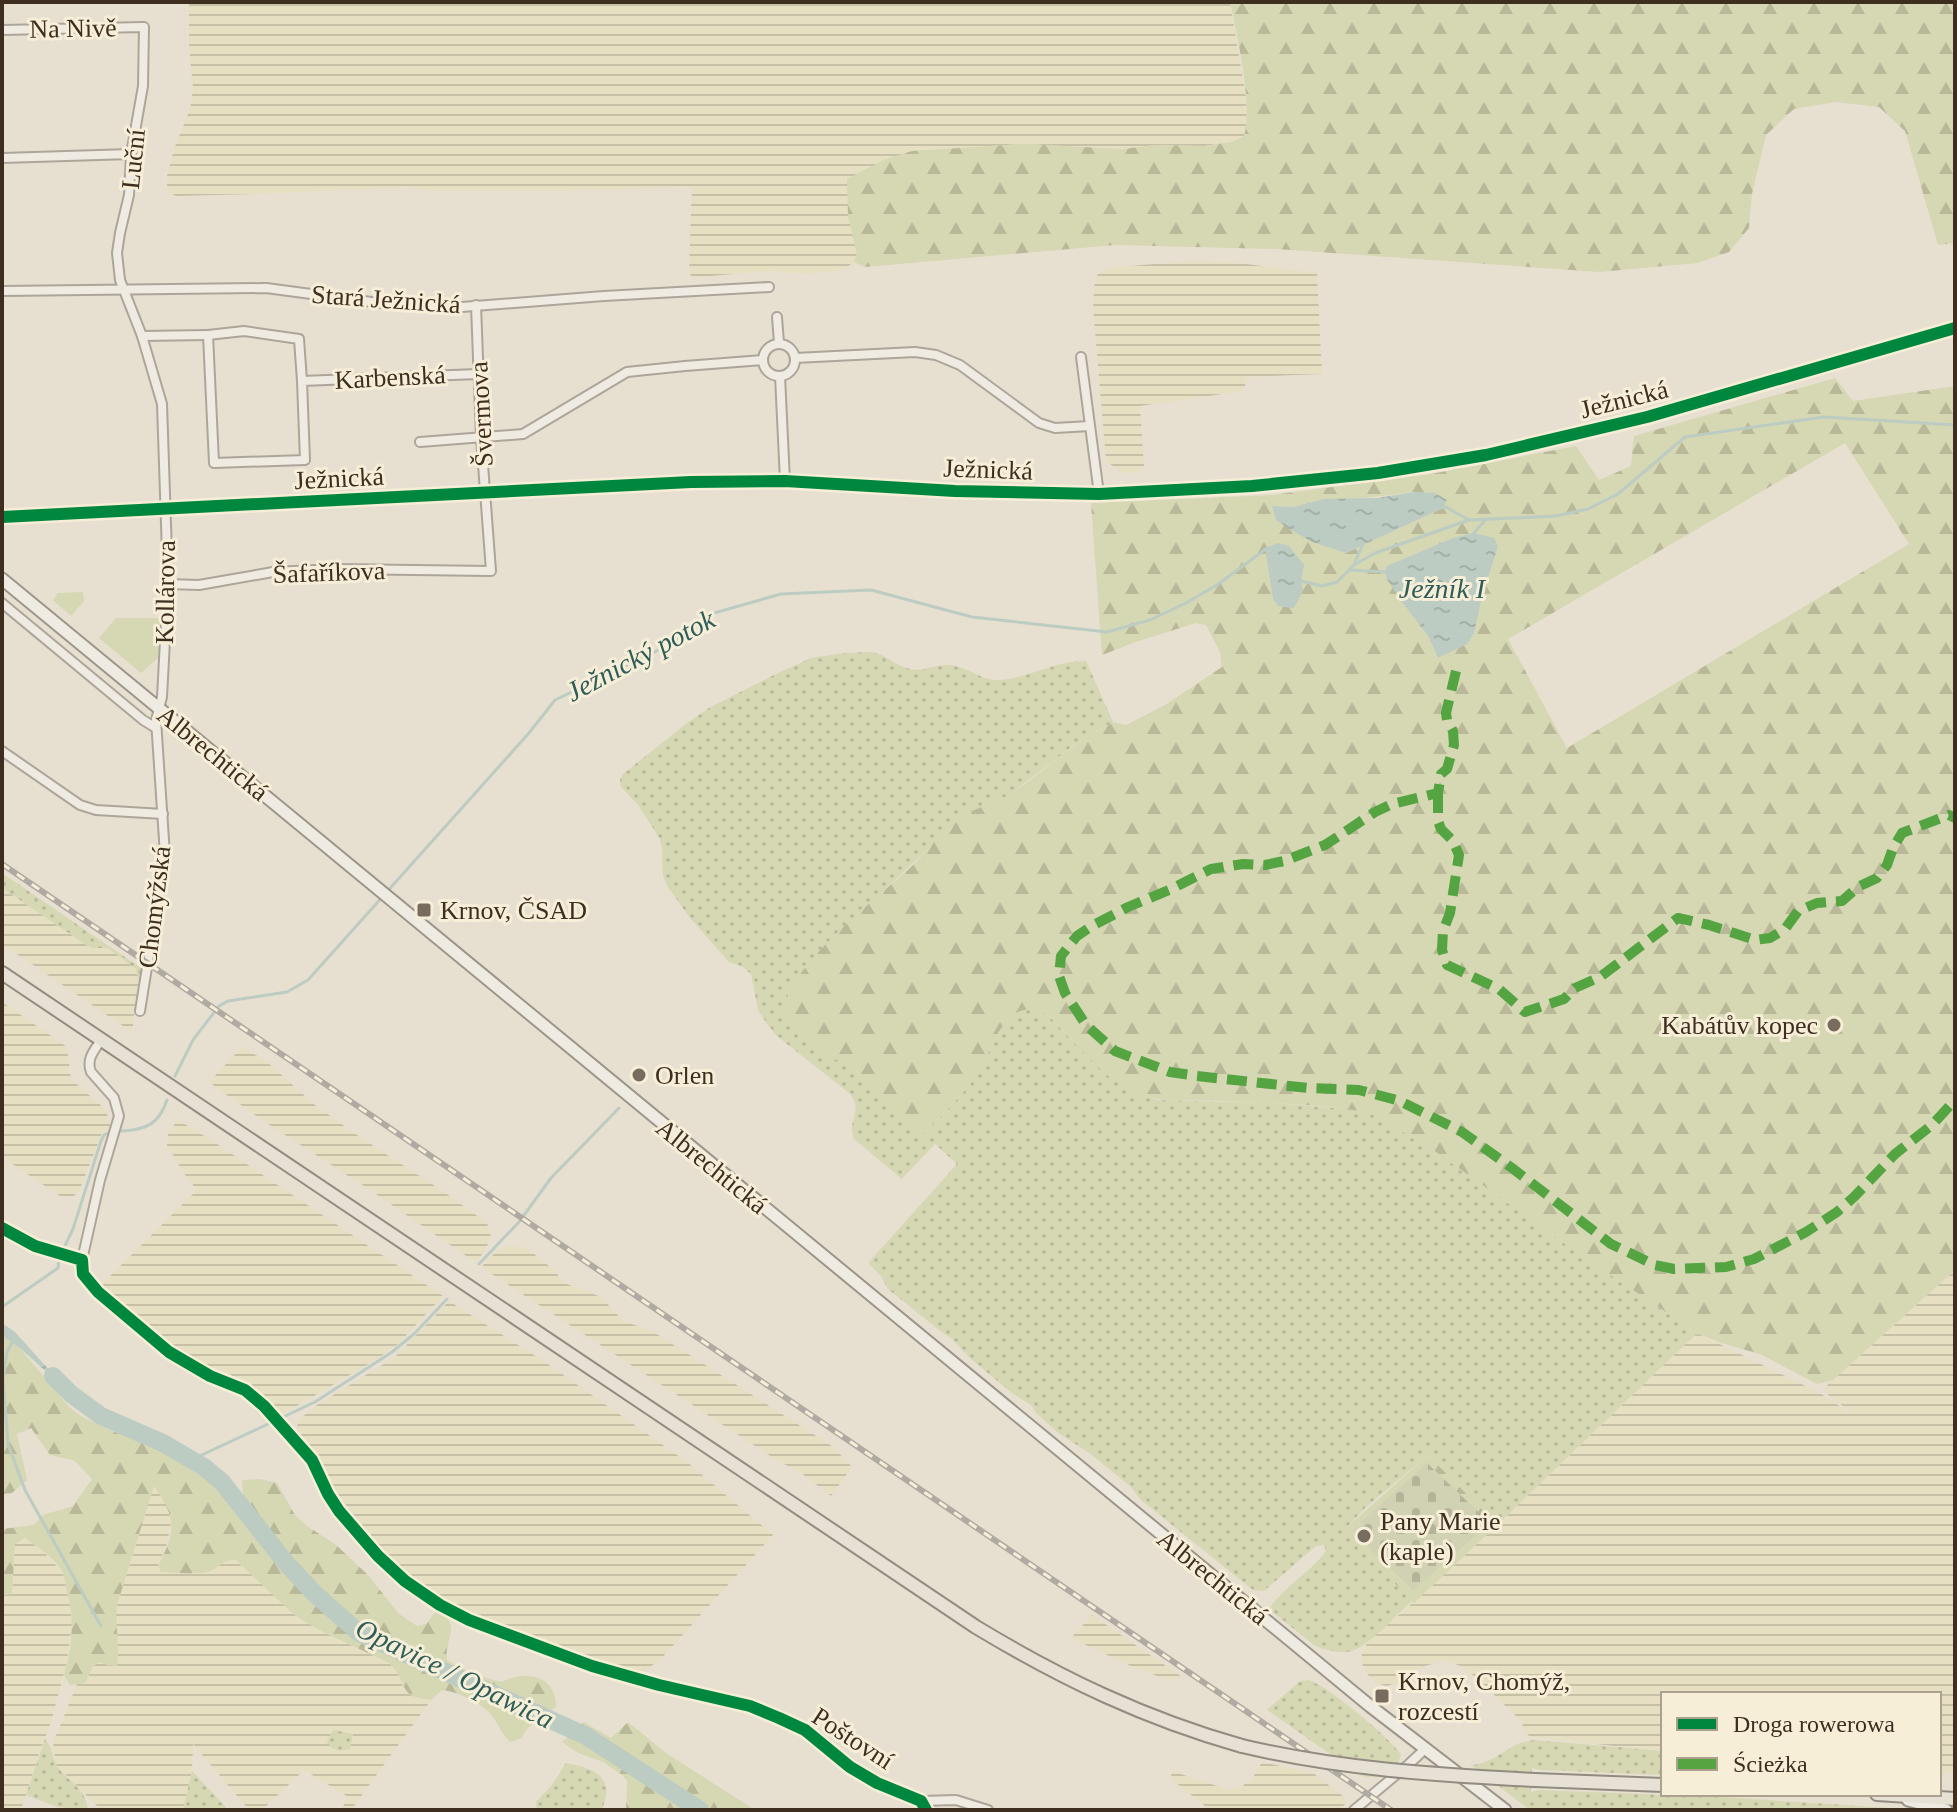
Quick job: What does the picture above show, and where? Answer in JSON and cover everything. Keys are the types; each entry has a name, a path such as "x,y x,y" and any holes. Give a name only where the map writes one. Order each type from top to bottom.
{"main road":[{"name":"Ježnická","path":"2,517 691,482 785,481 955,491 1099,494 1268,485 1378,473 1486,455 1647,417 1955,328"},
{"name":"Albrechtická","path":"2,579 787,1228 1425,1749 1505,1810"},
{"path":"2,973 965,1620 1090,1691 1155,1718 1242,1746 1302,1759 1410,1773 1661,1785"},
{"path":"1885,1796 1946,1810"},
{"path":"1906,1796 1955,1799"}],"street":[{"name":"Na Nivě","path":"2,30 144,27"},
{"name":"Luční","path":"124,290 118,274 117,246 129,195 131,154 143,86 144,27"},
{"path":"2,158 131,154"},
{"name":"Stará Ježnická","path":"2,291 266,288 379,303 449,308 769,287"},
{"name":"Kollárova","path":"124,290 142,336 162,404 168,584 162,697 158,708"},
{"name":"Švermova","path":"476,305 481,438 491,571"},
{"path":"777,317 779,343"},
{"name":"Karbenská","path":"142,336 244,331 299,339 305,460 214,463 208,335"},
{"path":"779,343 793,351 795,358 794,367 780,376 771,374 763,360 765,352 779,343"},
{"path":"795,358 915,352 936,355 971,371 1039,423 1055,428 1090,426"},
{"path":"1081,357 1099,494"},
{"path":"420,442 523,434 627,372 763,360"},
{"name":"Karbenská","path":"302,381 478,374"},
{"path":"780,376 785,481"},
{"name":"Šafaříkova","path":"168,584 199,585 273,572 320,570 491,571"},
{"path":"2,603 156,728"},
{"name":"Chomýžská","path":"140,1011 165,855 156,728 158,708"},
{"path":"2,751 80,805 96,810 163,814"},
{"path":"2,1228 35,1246 82,1260 100,1180 118,1120 114,1098 89,1067 101,1040"},
{"name":"Poštovní","path":"82,1260 86,1279 169,1352 210,1376 245,1390 273,1416 312,1460 339,1511 391,1569 440,1605 469,1620 592,1666 659,1685 719,1697 779,1718 805,1730 850,1767 924,1806"},
{"path":"1354,1810 1425,1749"},
{"path":"924,1806 956,1800 988,1810"}],"shaded area":[{"path":"189,2 1230,2 1246,98 1247,126 1244,136 1231,142 1204,146 1154,145 1123,149 1023,144 912,151 855,241 857,254 854,262 847,267 838,271 805,274 770,271 698,277 691,276 689,270 692,187 431,191 411,187 259,194 172,194 167,185 167,176 190,109 193,89"},
{"path":"1190,261 1230,262 1317,273 1322,374 1248,377 1243,391 1140,406 1144,466 1140,472 1123,473 1106,461 1093,307 1097,275 1107,268"},
{"path":"2,888 91,948 108,947 136,969 139,981 132,1032 2,944"},
{"path":"2,1002 67,1047 71,1079 106,1110 111,1129 103,1131 79,1191 74,1196 60,1196 2,1157"},
{"path":"242,1047 266,1061 315,1105 487,1223 491,1234 486,1250 475,1262 209,1082"},
{"path":"178,1120 443,1296 398,1344 283,1414 276,1414 258,1392 237,1379 197,1364 176,1352 127,1314 101,1285 195,1192 167,1145 168,1133"},
{"path":"512,1246 528,1249 554,1270 564,1283 601,1297 623,1321 652,1331 832,1446 852,1467 831,1496 800,1472 778,1461 481,1267 500,1248"},
{"path":"1955,1270 1955,1774 1941,1773 1941,1692 1661,1692 1661,1750 1530,1737 1522,1728 1523,1723 1481,1682 1463,1667 1450,1662 1425,1666 1401,1682 1386,1686 1366,1673 1361,1661 1369,1640 1497,1525 1697,1333 1820,1393 1847,1414 1849,1411 1822,1390"},
{"path":"449,1301 548,1364 687,1462 773,1535 660,1660 642,1672 628,1673 604,1666 491,1624 445,1602 406,1573 372,1538 299,1436 296,1428 301,1418 395,1357"},
{"path":"154,1486 168,1506 172,1519 158,1566 172,1573 190,1572 229,1559 235,1560 317,1629 389,1663 398,1671 404,1690 419,1699 431,1700 351,1810 341,1810 348,1797 304,1770 262,1810 249,1810 193,1744 192,1771 183,1810 101,1810 56,1765 53,1743 77,1684 85,1683 93,1666 101,1662 117,1665 117,1605"},
{"path":"25,1538 44,1552 63,1573 72,1626 66,1666 51,1722 21,1810 2,1810 2,1595 12,1594 15,1544"},
{"path":"1092,1615 1182,1677 1168,1680 1071,1638"},
{"path":"1262,1762 1313,1773 1349,1801 1338,1810 1210,1810 1170,1778 1173,1771 1229,1789 1241,1787 1252,1779"}],"green space":[{"path":"1230,2 1955,2 1955,243 1938,245 1905,131 1879,107 1836,102 1794,109 1766,135 1752,194 1749,228 1729,252 1698,263 1599,272 1277,249 1115,245 865,267 854,262 857,254 848,216 847,179 886,159 912,151 1023,144 1123,149 1154,145 1204,146 1231,142 1244,136 1247,107"},
{"path":"1835,378 1853,401 1955,386 1955,1270 1833,1380 1817,1384 1760,1354 1697,1333 1436,1152 1366,1112 1293,1104 1162,1100 1140,1095 1106,1074 1048,1015 1033,1010 1021,1011 1010,1017 970,1084 920,1135 911,1131 848,1062 818,1053 791,1027 785,1014 788,997 798,977 836,934 913,865 949,826 967,813 1017,790 1092,734 1113,722 1126,725 1165,705 1222,667 1220,652 1206,625 1196,623 1102,655 1091,503 1272,495 1431,474 1576,446 1599,480 1631,466 1634,436","holes":["1845,443 1909,544 1567,748 1508,639","1415,492 1443,508 1346,553 1312,542 1273,506 1294,507","1304,565 1302,590 1278,606","1483,593 1474,633 1438,658 1428,636 1401,601"]},
{"path":"83,592 84,601 71,616 53,600 58,593"},
{"path":"116,618 161,618 160,656 141,673 99,638"},
{"path":"871,652 910,669 954,666 994,680 1011,679 1065,663 1086,661 1113,722 1075,744 1011,794 931,846 816,955 788,995 794,1031 819,1052 848,1062 911,1131 920,1135 925,1133 976,1076 1010,1017 1021,1011 1033,1010 1048,1015 1110,1077 1157,1100 1273,1103 1348,1109 1380,1118 1436,1152 1697,1333 1497,1525 1428,1455 1365,1508 1347,1527 1371,1559 1412,1601 1359,1648 1343,1652 1318,1647 1269,1609 1320,1559 1326,1551 1324,1545 1316,1546 1264,1591 1253,1590 1141,1500 1131,1487 1092,1455 1057,1432 1032,1406 1012,1393 952,1339 888,1289 869,1262 957,1164 935,1144 902,1179 854,1139 852,1126 856,1111 849,1093 777,1036 758,1010 751,974 729,962 690,918 667,886 660,839 638,805 621,787 623,774 709,708 774,675 811,658"},
{"path":"2,873 141,968 139,981 136,969 108,948 91,948 2,888"},
{"path":"2,1336 20,1348 69,1407 81,1416 150,1446 170,1443 211,1467 243,1495 242,1480 260,1479 277,1483 295,1515 335,1544 369,1576 398,1613 417,1626 426,1624 438,1609 445,1616 451,1627 447,1660 473,1673 502,1682 520,1676 538,1678 551,1688 556,1707 532,1725 522,1738 510,1742 488,1711 469,1699 442,1690 431,1700 412,1696 389,1663 317,1629 293,1614 236,1560 227,1561 207,1572 161,1572 158,1566 171,1534 171,1525 167,1508 154,1486 117,1605 117,1666 100,1662 93,1666 85,1683 70,1685 64,1675 72,1623 63,1573 51,1558 25,1538 15,1544 12,1594 2,1595 2,1529 34,1525 43,1515 73,1506 92,1479 75,1461 50,1455 31,1428 17,1434 27,1480 12,1493 2,1494"},
{"path":"1428,1455 1497,1525 1414,1603 1371,1559 1347,1527"},
{"path":"1427,1463 1490,1523 1413,1590 1354,1530 1361,1527 1361,1522"},
{"path":"1308,1680 1343,1701 1395,1747 1401,1755 1391,1771 1373,1777 1360,1775 1267,1710 1300,1681"},
{"path":"584,1722 611,1738 628,1722 666,1753 755,1810 626,1810 627,1781 622,1775 562,1742"},
{"path":"333,1730 353,1734 350,1749 337,1750 329,1745 327,1742"},
{"path":"45,1739 59,1769 83,1794 88,1810 57,1807 26,1795"},
{"path":"1535,1740 1661,1751 1661,1775 1532,1768 1531,1792 1721,1797 1922,1810 1530,1810 1471,1765 1488,1761 1517,1744"},
{"path":"566,1763 594,1771 604,1781 606,1789 602,1810 537,1810 536,1802"},
{"path":"192,1771 226,1807 223,1810 183,1809"}],"water":[{"path":"1415,492 1435,493 1447,500 1443,508 1346,553 1312,542 1290,529 1276,520 1272,506 1294,507 1324,499 1377,498"},
{"name":"Ježník I","path":"1474,533 1494,538 1498,546 1474,633 1467,644 1438,658 1428,636 1401,601 1385,572 1387,566 1453,538"},
{"path":"1278,543 1289,546 1304,565 1303,590 1294,608 1278,606 1273,599 1265,548"},
{"path":"2,1323 15,1332 71,1394 2,1336"}],"waterway":[{"name":"Ježnický potok","path":"1300,579 1322,586 1337,582 1354,565 1375,553 1469,520 1556,516 1588,509 1618,494 1685,437 1824,417 1955,425"},
{"path":"1440,508 1446,507 1469,520"},
{"path":"1473,534 1486,519"},
{"path":"1355,562 1363,544"},
{"name":"Ježnický potok","path":"175,1076 193,1040 219,1006 228,1001 287,992 308,980 555,700 671,644 714,613 781,594 871,590 972,617 1107,632 1150,620 1186,603 1217,585 1266,549"},
{"path":"1350,570 1387,572"},
{"name":"Ježnický potok","path":"122,1131 138,1129 156,1120 167,1100"},
{"path":"479,1264 519,1222 551,1178 619,1108"},
{"name":"Ježnický potok","path":"62,1252 73,1229 101,1141 110,1132"},
{"name":"Ježnický potok","path":"2,1307 58,1268 59,1259"},
{"path":"191,1460 315,1402 392,1352 447,1299"},
{"path":"14,1339 7,1352 3,1379 8,1444 25,1490 101,1626"},
{"name":"Opavice / Opawica","path":"53,1376 101,1416 163,1443 204,1467 222,1482 286,1563 358,1632 586,1736 700,1810"}],"railway":[{"path":"2,864 1391,1810"}],"marked path":[{"path":"1456,671 1446,713 1453,731 1454,745 1447,769 1441,774 1438,793 1392,804 1325,845 1284,861 1211,869 1092,926 1077,936 1061,956 1059,976 1065,993 1086,1025 1115,1051 1170,1072 1308,1088 1359,1090 1400,1101 1462,1132 1611,1244 1655,1265 1674,1269 1726,1267 1754,1259 1806,1232 1854,1197 1895,1154 1932,1125 1955,1100"},
{"path":"1438,793 1438,821 1459,855 1450,913 1443,931 1442,950 1447,965 1499,989 1525,1012 1564,999 1575,988 1600,977 1678,918 1755,940 1770,938 1785,929 1798,911 1817,903 1842,901 1858,887 1877,878 1887,865 1902,833 1949,815 1955,818"}],"cycle path":[{"path":"2,517 691,482 785,481 955,491 1099,494 1252,486 1378,473 1486,455 1647,417 1955,328"},
{"path":"2,1228 35,1246 82,1260 83,1274 98,1292 169,1352 210,1376 245,1390 264,1406 312,1460 339,1511 378,1556 405,1581 440,1605 469,1620 592,1666 750,1706 779,1718 805,1730 850,1767 877,1783 921,1801 926,1810"}],"place":[{"name":"Krnov, ČSAD","path":"424,910"},
{"name":"Kabátův kopec","path":"1834,1025"},
{"name":"Orlen","path":"639,1075"},
{"name":"Pany Marie (kaple)","path":"1364,1536"},
{"name":"Krnov, Chomýž, rozcestí","path":"1382,1696"}]}
